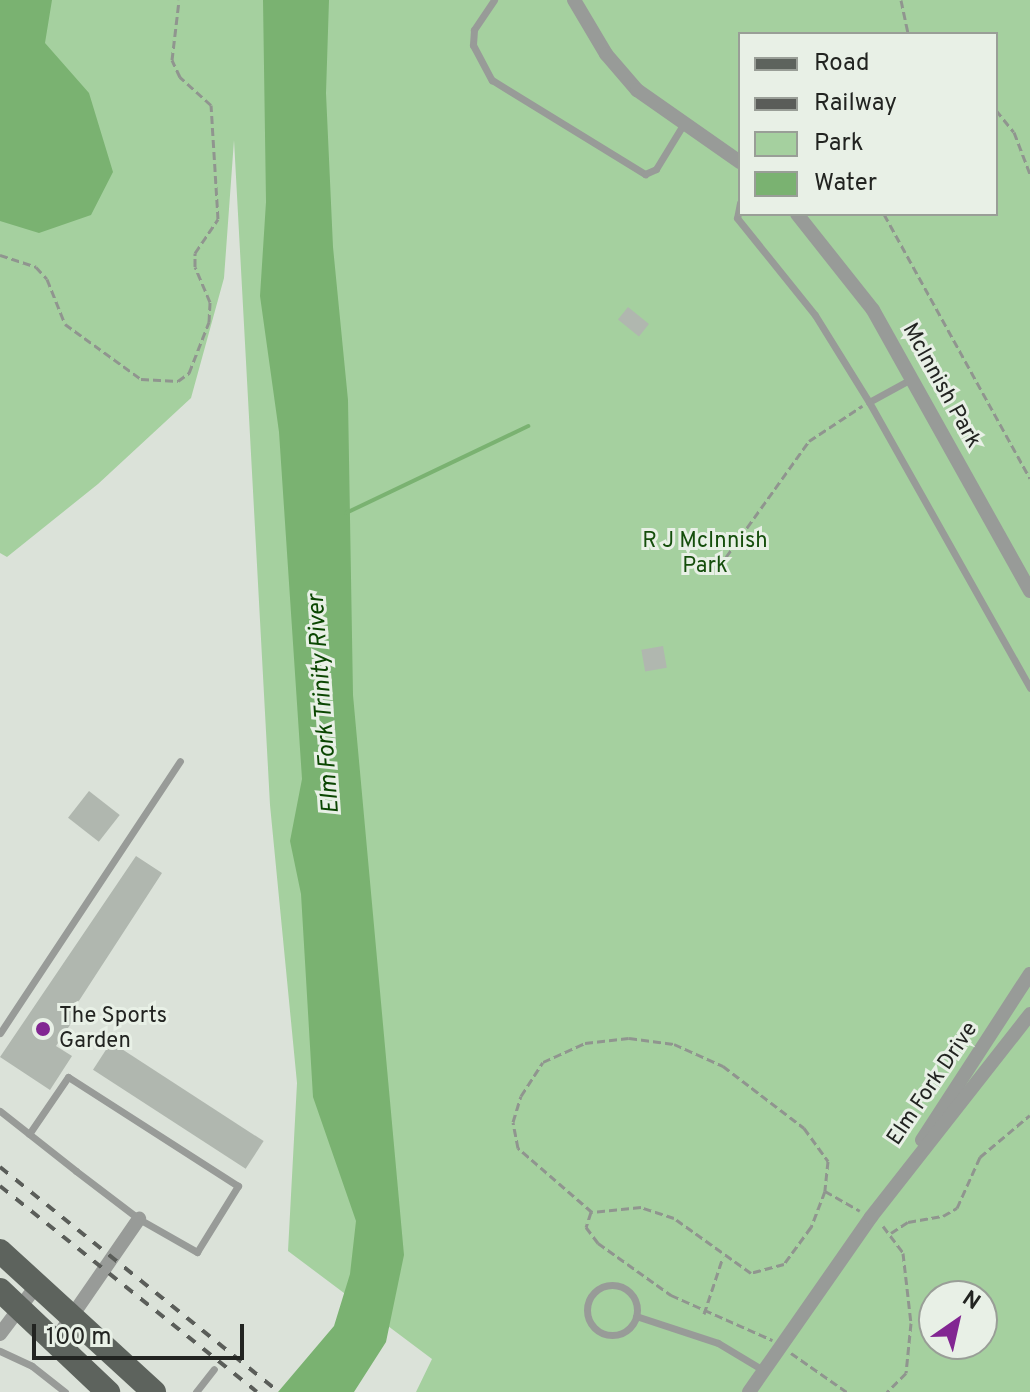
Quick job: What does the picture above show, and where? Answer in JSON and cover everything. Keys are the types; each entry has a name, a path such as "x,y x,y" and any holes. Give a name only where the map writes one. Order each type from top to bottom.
{"main road":[{"path":"0,1251 154,1392"},
{"path":"0,1290 108,1392"}],"street":[{"path":"574,0 606,54 637,90 738,161"},
{"name":"McInnish Park","path":"799,216 873,310 1030,591"},
{"name":"Elm Fork Drive","path":"871,1217 1030,974"},
{"name":"Elm Fork Drive","path":"749,1392 778,1344 871,1217 1030,1014"},
{"path":"54,1342 73,1319 139,1219"},
{"path":"0,1334 37,1285"}],"lane":[{"path":"494,0 474,30 473,45 492,80 645,174 656,169 683,125"},
{"path":"738,213 737,218 815,315 869,402 1030,688"},
{"path":"869,402 912,378"},
{"path":"0,1033 180,761"},
{"path":"0,1111 29,1134 139,1219 197,1252 238,1186 68,1077 29,1134"},
{"path":"619,1285 633,1296 636,1316 622,1332 606,1334 589,1319 587,1304 602,1286 619,1285"},
{"path":"636,1316 704,1338 763,1370"},
{"path":"0,1351 32,1366 65,1392"},
{"path":"196,1392 214,1369"}],"path":[{"path":"0,255 36,267 47,279 65,324 141,379 178,381 189,373 209,322 210,302 195,267 195,253 218,219 211,105 180,77 172,60 173,19 179,0"},
{"path":"901,0 908,32"},
{"path":"998,112 1014,132 1030,174"},
{"path":"885,216 1030,478"},
{"path":"726,557 809,441 869,402"},
{"path":"629,1038 674,1044 723,1066 767,1096 804,1128 828,1161 825,1191 811,1227 784,1264 751,1273 723,1257 674,1218 641,1207 592,1212 518,1148 513,1122 521,1096 543,1062 585,1043 629,1038"},
{"path":"891,1233 908,1222 943,1216 957,1208 980,1157 1030,1115"},
{"path":"825,1191 871,1217 891,1233 903,1253 909,1288 910,1357 906,1373 887,1392"},
{"path":"592,1212 586,1227 598,1243 704,1314 778,1344 847,1392"},
{"path":"704,1314 723,1257"}],"green space":[{"name":"R J McInnish Park","path":"0,0 1030,0 1030,1392 416,1392 432,1359 288,1251 297,1083 270,805 234,140 224,278 191,398 98,484 7,557 0,553"}],"water":[{"path":"0,0 52,0 45,43 89,93 113,172 91,215 39,233 0,221"},
{"name":"Elm Fork Trinity River","path":"263,0 329,0 326,93 333,247 348,400 353,695 404,1255 386,1342 354,1392 278,1392 334,1326 350,1274 356,1221 313,1097 301,894 290,841 302,779 279,432 260,296 266,202"}],"building":[{"path":"628,307 649,324 639,336 618,319"},
{"path":"663,646 667,668 645,671 641,650"},
{"path":"89,791 120,815 99,842 68,818"},
{"path":"136,856 162,873 73,1010 78,1013 56,1046 72,1056 50,1090 0,1057"},
{"path":"111,1042 264,1141 246,1169 93,1070"}],"waterway":[{"path":"346,513 528,426"}],"railway":[{"path":"0,1167 279,1392"},
{"path":"0,1186 257,1392"}],"place":[{"name":"The Sports Garden","path":"43,1029"}]}
